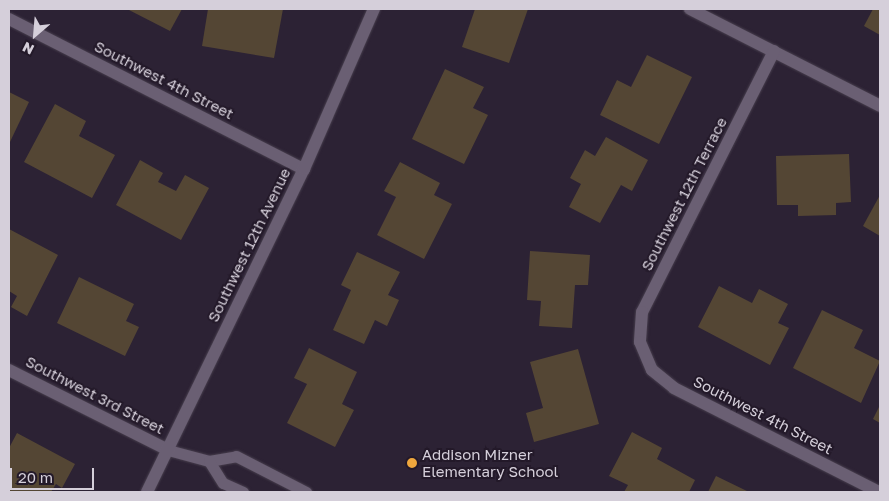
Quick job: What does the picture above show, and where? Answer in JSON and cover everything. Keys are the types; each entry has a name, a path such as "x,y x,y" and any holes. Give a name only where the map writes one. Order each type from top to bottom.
{"street":[{"name":"Southwest 12th Avenue","path":"147,492 304,169 374,9"},
{"path":"690,9 880,106"},
{"name":"Southwest 4th Street","path":"9,19 304,169"},
{"name":"Southwest 12th Terrace","path":"645,354 640,342 642,312 774,51"},
{"name":"Southwest 4th Street","path":"645,354 652,370 674,388 879,492"},
{"name":"Southwest 3rd Street","path":"9,370 168,450"}],"lane":[{"path":"168,450 209,461 236,456 306,492"},
{"path":"209,461 223,483 243,492"}],"building":[{"path":"127,9 182,9 170,31"},
{"path":"208,9 283,9 274,58 202,46"},
{"path":"475,9 528,9 509,63 462,47"},
{"path":"873,9 880,9 880,35 864,26"},
{"path":"647,55 692,77 659,144 600,115 617,80 631,87"},
{"path":"445,69 484,87 473,108 488,115 464,164 412,139"},
{"path":"9,92 29,102 9,144"},
{"path":"55,104 86,121 79,136 115,155 92,198 24,162"},
{"path":"606,137 648,160 632,191 621,185 600,223 569,207 581,184 570,178 585,150 595,156"},
{"path":"849,154 851,202 836,203 836,215 798,216 798,205 777,205 776,156"},
{"path":"140,160 163,173 158,182 176,191 185,175 209,188 181,240 116,205"},
{"path":"400,162 440,183 434,195 452,204 424,259 377,235 396,197 384,191"},
{"path":"880,195 880,236 863,226"},
{"path":"9,229 58,255 27,316 11,307 17,296 9,291"},
{"path":"530,251 590,255 588,285 575,285 572,328 539,326 541,301 527,300"},
{"path":"357,252 400,272 388,295 399,300 387,326 375,320 364,344 333,330 351,290 341,285"},
{"path":"79,277 134,304 126,321 139,327 125,356 57,323"},
{"path":"719,286 752,303 759,289 788,304 778,323 789,328 770,365 698,327"},
{"path":"822,310 863,330 854,348 880,361 861,403 793,368"},
{"path":"309,348 357,372 342,404 354,410 335,447 287,423 307,384 294,378"},
{"path":"578,349 599,424 534,442 526,413 543,408 530,362"},
{"path":"880,405 880,423 873,419"},
{"path":"632,432 662,448 657,459 695,480 689,492 624,492 628,485 609,476"},
{"path":"17,433 75,464 62,488 56,484 51,492 9,492 9,448"},
{"path":"716,476 749,492 708,492"}],"place":[{"name":"Addison Mizner Elementary School","path":"412,463"}]}
